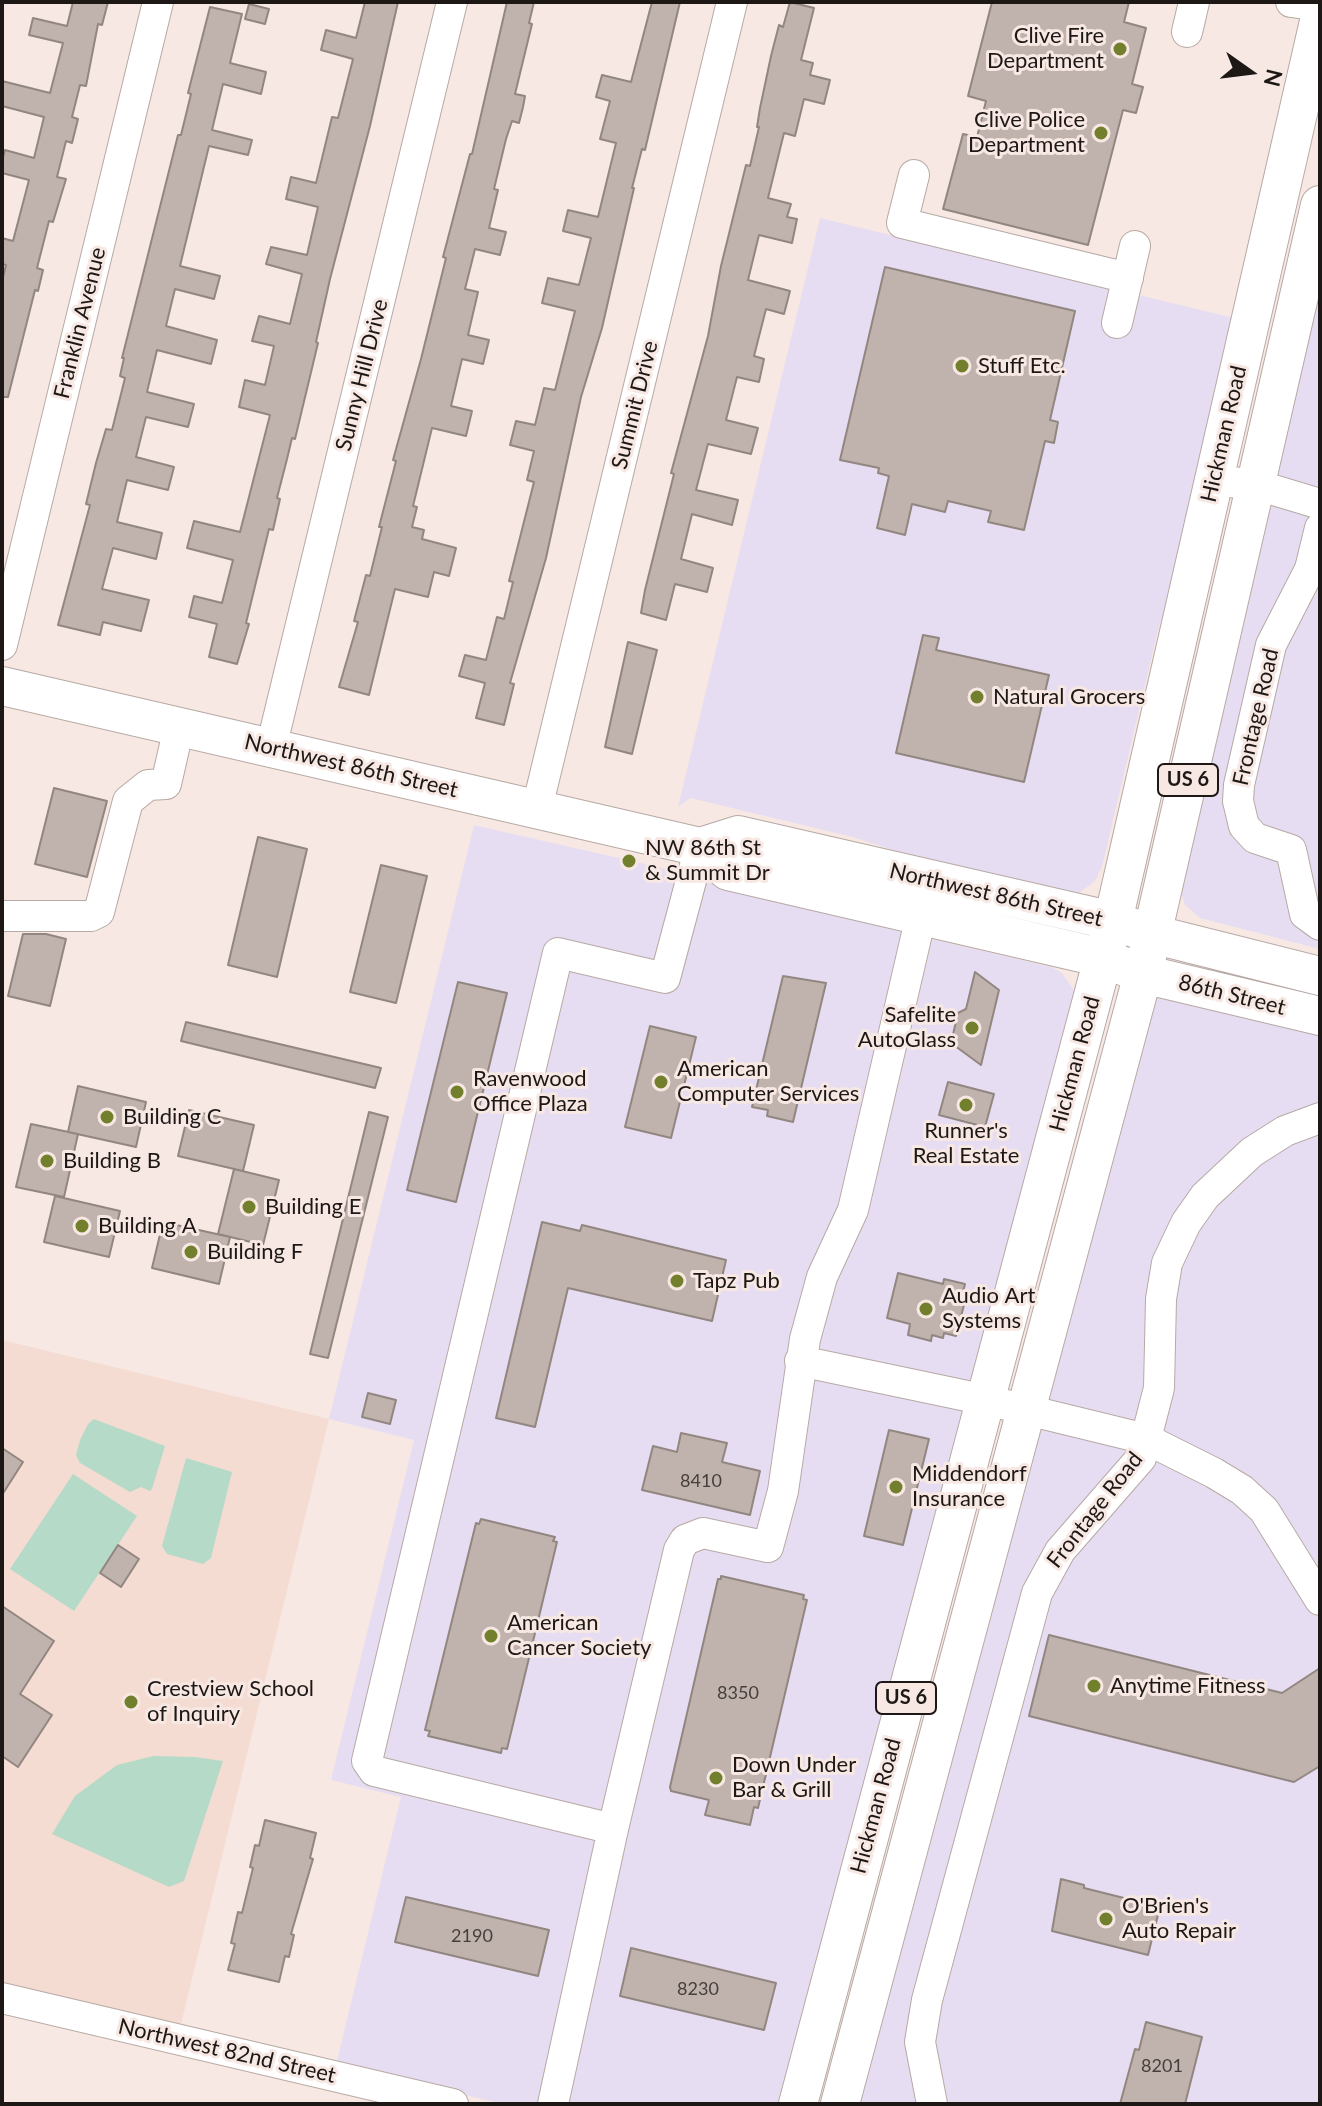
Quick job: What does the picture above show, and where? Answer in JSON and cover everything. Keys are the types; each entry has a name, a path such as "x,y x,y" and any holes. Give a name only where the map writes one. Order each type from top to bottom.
{"main road":[{"name":"Hickman Road","path":"798,2104 1113,921 1320,17"},
{"name":"Hickman Road","path":"840,2104 1143,974 1320,205"},
{"name":"Northwest 86th Street","path":"2,686 700,847 728,871 1103,958 1143,974"},
{"name":"Northwest 86th Street","path":"700,847 738,835 1113,921 1152,934"},
{"name":"86th Street","path":"1152,934 1320,976"},
{"name":"86th Street","path":"1143,974 1320,1016"}],"street":[{"name":"Franklin Avenue","path":"2,645 158,2"},
{"name":"Sunny Hill Drive","path":"271,748 452,2"},
{"name":"Summit Drive","path":"537,808 732,2"},
{"path":"1187,32 1194,2"},
{"path":"1291,2 1320,6"},
{"path":"914,175 902,223 1128,278"},
{"path":"1117,323 1135,246"},
{"path":"1214,480 1257,485 1320,504"},
{"name":"Frontage Road","path":"1320,528 1310,569 1271,645 1238,801 1244,826 1255,838 1291,850 1305,914 1320,925"},
{"path":"2,916 91,916 99,912 128,801 148,785 166,784 179,727"},
{"path":"613,1829 374,1771 367,1761 558,953 665,978 700,847"},
{"path":"553,2104 613,1829 679,1550 685,1540 703,1533 768,1547 791,1445 800,1361 822,1277 853,1210 921,916"},
{"name":"Frontage Road","path":"932,2104 920,2042 927,2000 1028,1622 1042,1582 1060,1551 1144,1448 1159,1388 1161,1299 1175,1243 1205,1196 1252,1152 1285,1131 1320,1118"},
{"path":"800,1361 986,1400 1024,1420 1144,1448 1214,1473 1242,1490 1264,1510 1320,1600"},
{"name":"Northwest 82nd Street","path":"2,1998 453,2104"}],"shaded area":[{"path":"820,218 1238,319 1193,524 1158,630 1102,867 1095,881 1079,893 1060,896 964,873 853,837 690,798 678,807"},
{"path":"1320,263 1320,949 1200,918 1185,905 1179,887"},
{"path":"474,825 794,898 885,928 1051,967 1062,973 1075,992 786,2104 503,2104 336,2065 401,1797 331,1780 414,1440 329,1419"},
{"path":"1143,974 1320,1016 1320,2104 840,2104"},
{"name":"Crestview School of Inquiry","path":"2,1340 329,1419 180,2028 2,1986"}],"green space":[{"path":"94,1419 165,1446 150,1491 141,1487 130,1492 80,1463 76,1455 80,1440"},
{"path":"186,1458 232,1472 211,1558 203,1564 167,1554 162,1546"},
{"path":"73,1474 137,1516 74,1611 10,1569"},
{"path":"153,1756 223,1761 184,1881 169,1887 52,1834 75,1796 117,1765"}],"building":[{"path":"73,2 108,2 102,25 98,24 86,86 80,85 72,117 78,119 72,143 66,141 57,177 66,179 53,222 49,221 37,268 43,270 38,291 35,290 8,397 2,397 2,281 6,265 2,264 2,238 13,241 29,180 2,173 2,161 5,150 34,158 44,117 2,106 2,81 50,93 63,43 29,35 33,18 67,26"},
{"path":"365,2 398,2 330,279 295,439 292,438 277,498 280,499 273,530 269,529 246,623 249,624 237,664 209,657 217,624 189,617 194,596 222,603 233,560 187,548 194,521 240,532 270,415 239,407 245,380 265,385 274,346 252,341 259,316 290,324 302,274 266,264 271,247 307,255 318,207 286,199 291,177 316,183 332,117 338,118 353,59 321,50 326,30 356,38"},
{"path":"507,2 534,2 529,23 532,24 515,94 525,96 523,107 519,123 512,121 506,139 494,189 498,190 489,228 506,232 500,255 475,249 465,289 478,292 468,335 489,340 483,364 462,359 451,406 472,411 466,436 432,428 413,506 417,507 412,527 424,530 422,539 456,548 449,576 434,572 428,597 395,589 369,695 339,687 358,622 354,621 366,575 370,576 396,461 393,460 421,359 446,258 443,257 472,154"},
{"path":"652,2 680,2 645,150 642,149 632,188 602,328 581,397 546,558 510,683 514,684 504,725 476,718 485,683 459,676 465,655 486,660 497,617 504,619 513,582 509,581 534,482 527,480 534,451 510,445 516,421 535,425 544,388 555,390 575,311 542,303 548,278 579,285 591,238 563,231 568,210 598,217 616,143 600,139 610,101 596,97 602,75 631,82"},
{"path":"790,2 814,8 801,60 813,63 810,75 830,80 824,104 804,99 795,136 784,133 768,198 791,204 787,217 797,219 792,243 759,235 748,280 790,291 784,314 766,309 754,356 764,359 759,382 737,377 726,420 758,428 751,454 708,444 696,490 738,500 732,525 692,514 681,559 713,568 707,592 675,584 666,620 641,613 645,590 674,474 671,473 708,336 721,266 746,165 750,166 771,56 779,25 783,27"},
{"path":"992,2 1129,2 1124,22 1146,28 1132,84 1143,87 1136,113 1123,110 1088,245 943,209 963,134 977,137 986,101 968,96"},
{"path":"249,4 269,9 265,24 245,19"},
{"path":"210,7 242,14 230,63 266,72 261,94 223,84 212,130 252,140 248,155 209,146 180,266 220,276 214,299 175,289 166,326 217,340 211,364 157,350 147,392 194,404 188,427 146,417 136,457 174,467 168,490 127,480 117,522 162,533 156,559 113,548 102,589 149,600 141,631 103,622 100,635 58,625 90,505 86,504 96,463 106,429 112,430 125,378 120,376 122,358 178,135 181,135 191,94 188,93"},
{"name":"Stuff Etc.","path":"885,267 1075,311 1050,420 1058,422 1054,443 1045,441 1024,530 988,522 991,511 948,501 945,512 912,504 905,535 877,528 889,476 878,473 879,468 840,460"},
{"name":"Natural Grocers","path":"923,635 939,638 936,650 1049,675 1024,782 896,753"},
{"path":"628,642 657,650 632,754 605,747"},
{"path":"54,788 107,801 87,877 35,864"},
{"path":"258,837 307,849 277,977 228,965"},
{"path":"381,865 427,876 396,1003 350,992"},
{"path":"23,934 46,934 66,939 50,1006 8,996"},
{"name":"Safelite AutoGlass","path":"975,972 999,990 981,1065 951,1043 958,1013 966,1009"},
{"path":"783,976 826,983 793,1122 767,1116 768,1110 752,1107"},
{"name":"Ravenwood Office Plaza","path":"458,982 507,993 456,1202 407,1190"},
{"path":"186,1022 381,1068 375,1088 181,1041"},
{"name":"American Computer Services","path":"650,1026 696,1037 671,1138 625,1127"},
{"name":"Runner's Real Estate","path":"948,1082 994,1094 985,1127 939,1115"},
{"name":"Building C","path":"78,1086 146,1102 136,1147 68,1132"},
{"path":"189,1110 254,1125 243,1171 178,1156"},
{"path":"369,1112 388,1117 328,1358 310,1354"},
{"name":"Building B","path":"31,1124 78,1134 64,1197 16,1187"},
{"name":"Building E","path":"234,1169 279,1180 263,1245 218,1234"},
{"name":"Building A","path":"55,1196 120,1211 109,1257 44,1242"},
{"name":"Building F","path":"163,1222 230,1237 219,1284 152,1268"},
{"path":"542,1222 580,1231 582,1225 726,1260 712,1321 568,1288 535,1427 496,1418"},
{"name":"Audio Art Systems","path":"898,1273 943,1284 944,1279 965,1284 961,1300 965,1301 956,1336 944,1333 943,1338 932,1335 931,1341 908,1335 910,1324 887,1318"},
{"path":"368,1393 396,1400 390,1424 362,1417"},
{"name":"Middendorf Insurance","path":"889,1430 929,1439 903,1545 864,1536"},
{"path":"681,1433 727,1443 722,1462 760,1471 750,1515 642,1490 653,1446 677,1452"},
{"path":"2,1448 23,1462 2,1495"},
{"name":"American Cancer Society","path":"481,1519 555,1537 553,1541 557,1542 507,1749 502,1748 501,1753 428,1736 430,1731 425,1730 476,1523 479,1524"},
{"path":"118,1545 139,1559 121,1587 100,1573"},
{"path":"721,1576 804,1595 803,1599 807,1600 758,1808 754,1807 750,1825 705,1815 709,1800 671,1791 670,1787"},
{"path":"2,1606 54,1641 20,1694 52,1715 18,1767 2,1756"},
{"path":"1049,1635 1282,1693 1320,1668 1320,1766 1294,1782 1029,1716"},
{"path":"265,1820 316,1833 310,1858 313,1859 291,1934 294,1935 289,1957 285,1956 279,1982 228,1970 235,1944 231,1943 238,1912 242,1913 255,1845 259,1846"},
{"name":"O'Brien's Auto Repair","path":"1061,1879 1084,1885 1084,1888 1160,1907 1148,1955 1052,1931"},
{"path":"406,1897 549,1930 538,1976 395,1942"},
{"path":"631,1948 776,1983 764,2030 620,1996"},
{"path":"1146,2022 1202,2037 1185,2104 1120,2104"}],"place":[{"name":"Clive Fire Department","path":"1120,49"},
{"name":"Clive Police Department","path":"1101,133"},
{"name":"Stuff Etc.","path":"962,366"},
{"name":"Natural Grocers","path":"977,697"},
{"name":"NW 86th St & Summit Dr","path":"629,861"},
{"name":"Safelite AutoGlass","path":"972,1028"},
{"name":"American Computer Services","path":"661,1082"},
{"name":"Ravenwood Office Plaza","path":"457,1092"},
{"name":"Runner's Real Estate","path":"966,1105"},
{"name":"Building C","path":"107,1117"},
{"name":"Building B","path":"47,1161"},
{"name":"Building E","path":"249,1207"},
{"name":"Building A","path":"82,1226"},
{"name":"Building F","path":"191,1252"},
{"name":"Tapz Pub","path":"677,1281"},
{"name":"Audio Art Systems","path":"926,1309"},
{"name":"Middendorf Insurance","path":"896,1487"},
{"name":"American Cancer Society","path":"491,1636"},
{"name":"Anytime Fitness","path":"1094,1686"},
{"name":"Crestview School of Inquiry","path":"131,1702"},
{"name":"Down Under Bar & Grill","path":"716,1778"},
{"name":"O'Brien's Auto Repair","path":"1106,1919"}]}
